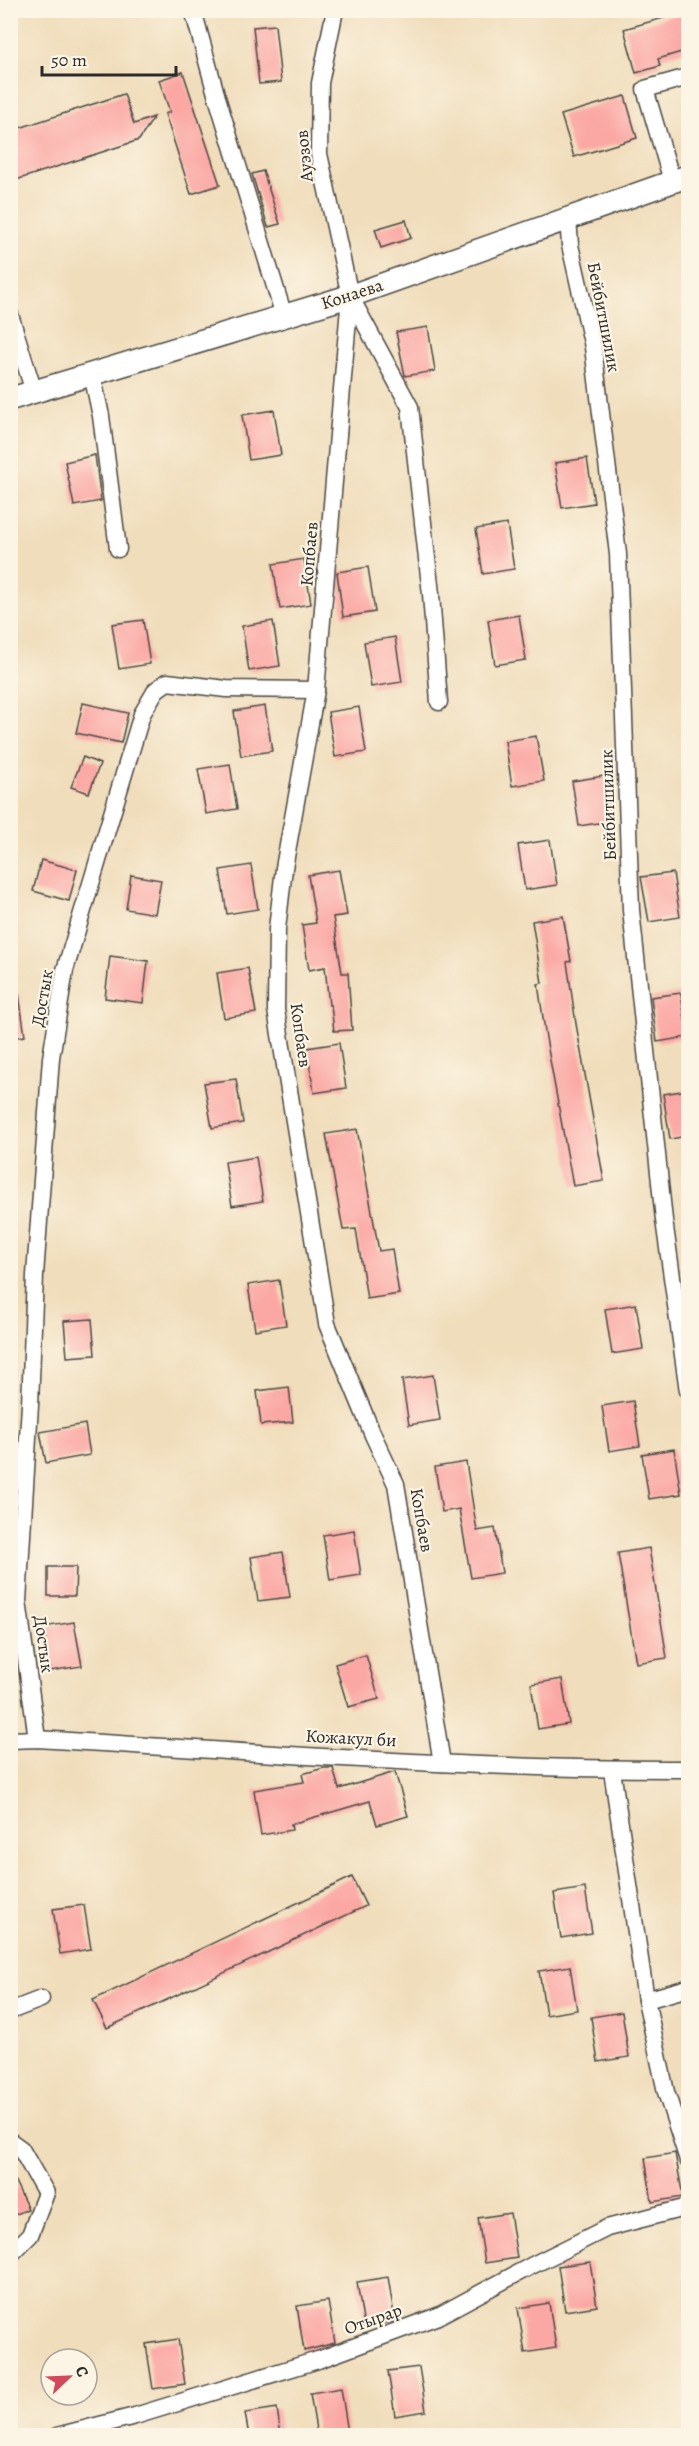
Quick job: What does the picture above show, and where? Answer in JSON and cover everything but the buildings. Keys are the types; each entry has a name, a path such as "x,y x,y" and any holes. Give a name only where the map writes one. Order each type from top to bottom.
{"main road":[{"name":"Конаева","path":"10,399 350,296 680,178"}],"street":[{"path":"194,10 216,94 284,316"},
{"name":"Ауэзов","path":"335,10 320,83 319,154 350,296"},
{"path":"680,178 645,89 688,77"},
{"name":"Бейбитшилик","path":"568,219 570,245 593,347 618,554 631,910 664,1220 688,1391"},
{"path":"350,296 410,407 439,702"},
{"name":"Копбаев","path":"350,296 316,690 284,868 278,929 276,1010 327,1324 396,1484 442,1763"},
{"path":"10,315 34,392"},
{"path":"92,374 101,416 118,549"},
{"name":"Достык","path":"37,1739 18,1601 43,1152 51,1058 66,970 142,714 156,690 167,682 226,689 316,690"},
{"name":"Кожакул би","path":"10,1740 37,1739 442,1763 612,1770 688,1769"},
{"path":"612,1770 646,2000 666,2092 688,2160"},
{"path":"646,2000 688,1988"},
{"path":"10,2011 41,1999"},
{"path":"10,2141 21,2149 45,2193 30,2235 10,2255"},
{"name":"Отырар","path":"57,2436 135,2416 318,2360 438,2316 607,2228 688,2207"}]}
